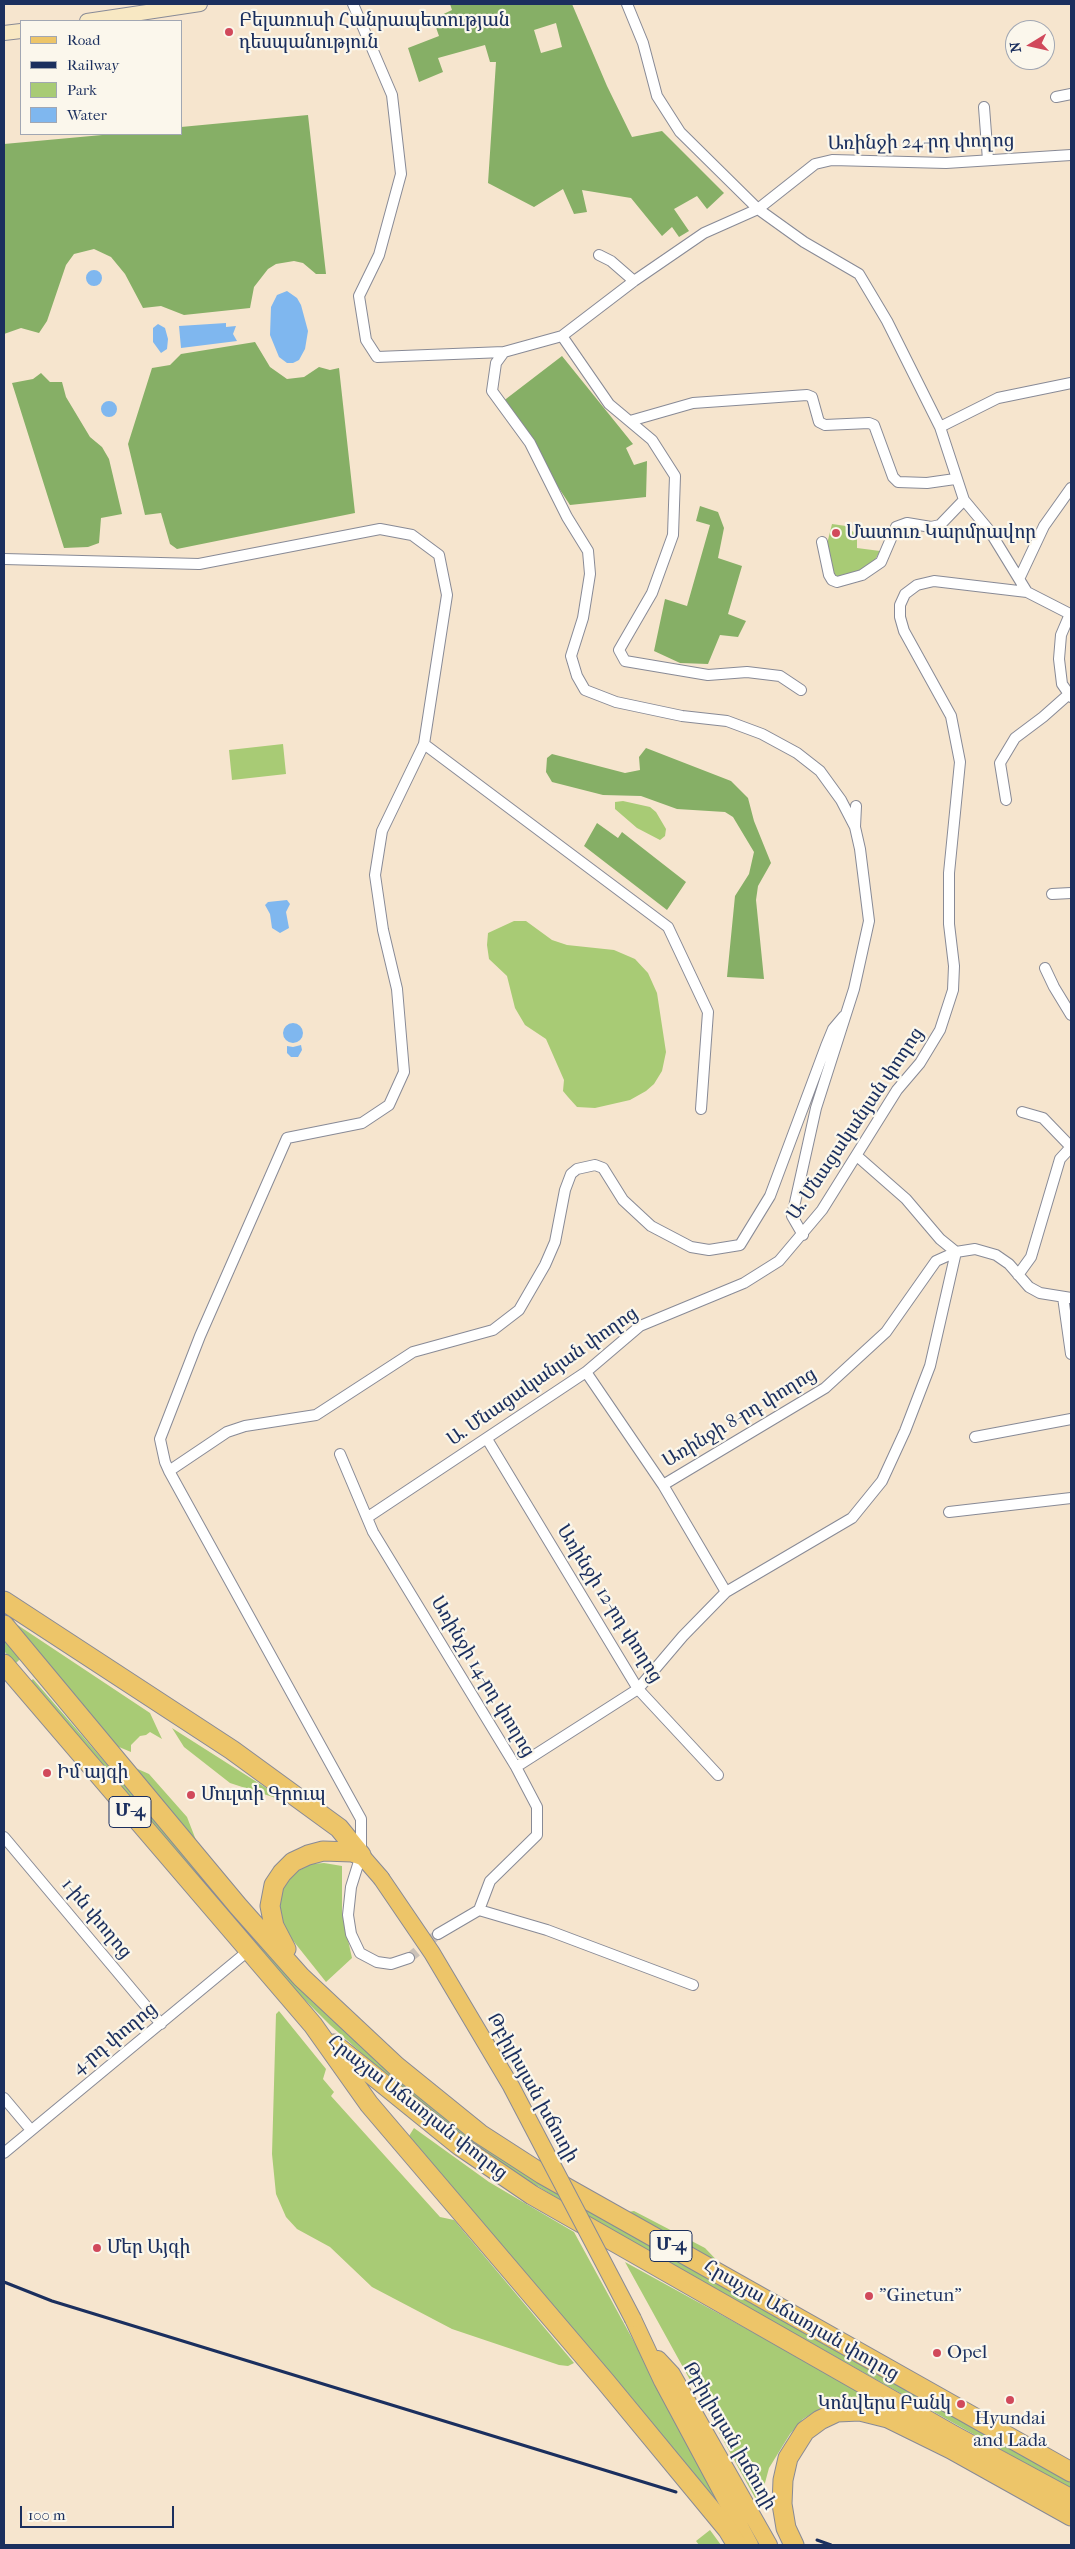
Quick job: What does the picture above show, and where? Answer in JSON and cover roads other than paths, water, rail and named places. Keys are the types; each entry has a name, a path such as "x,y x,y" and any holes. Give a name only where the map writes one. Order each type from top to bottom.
{"highway":[{"path":"4,1601 232,1750 339,1828 361,1855"},
{"name":"Մ-4","path":"4,1625 238,1906 301,1977"},
{"name":"Մ-4","path":"4,1664 312,2025"},
{"path":"17,1679 22,1666 36,1665"},
{"path":"301,1977 274,1926 270,1906 274,1886 282,1873 293,1862 308,1855 323,1851 352,1852 361,1855"},
{"path":"221,1920 229,1922 235,1919 238,1906"},
{"name":"Հրաչյա Աճառյան փողոց","path":"301,1977 396,2066 501,2148 753,2294 1071,2472"},
{"path":"312,2025 369,2104 605,2381 728,2530 737,2545"},
{"name":"Հրաչյա Աճառյան փողոց","path":"312,2025 453,2141 532,2196 953,2435 1071,2499"},
{"path":"794,2545 786,2528 782,2504 783,2480 788,2458 805,2431 820,2420 837,2412 860,2411 888,2418 951,2449 1071,2516"}],"main road":[{"name":"Թբիլիսյան խճուղի","path":"361,1855 380,1878 432,1953 511,2086 650,2351 662,2380 750,2545"},
{"name":"Թբիլիսյան խճուղի","path":"650,2351 672,2374 769,2545"}],"street":[{"path":"94,20 200,4"},
{"path":"353,4 392,95 401,174 379,255 359,296 366,340 377,357 504,352 562,336 609,404 652,440 675,476 673,535 652,593 619,650 624,661 708,675 747,672 780,676 801,690"},
{"path":"626,4 643,43 657,96 680,132 758,209 804,242 859,274 887,321 940,427 955,479 964,500 989,530 1020,577 1027,592 1070,614 1061,635 1059,658 1062,684 1070,696 1015,738 1000,763 1006,800"},
{"path":"4,33 20,31"},
{"path":"1056,96 1071,94"},
{"path":"984,107 988,160"},
{"name":"Առինջի 24-րդ փողոց","path":"562,336 634,281 704,233 758,209 815,164 832,160 946,163 1071,155"},
{"path":"598,255 611,261 634,281"},
{"path":"504,352 496,363 492,391 530,443 567,517 588,551 590,574 583,618 571,656 577,676 585,690 616,702 727,721 762,734 798,753 820,771 840,800 855,827 860,848 869,921 859,972 816,1108 792,1216 803,1235"},
{"path":"940,427 998,398 1071,383"},
{"path":"630,421 693,403 807,395 812,398 819,422 825,425 869,423 874,425 893,477 898,482 927,483 955,479"},
{"path":"1020,577 1044,526 1071,488"},
{"path":"822,542 828,575 832,580 837,582 862,576 881,562 896,528 907,523 931,527 940,525 964,500"},
{"path":"4,559 199,564 380,529 412,535 439,554 447,595 424,744 382,831 375,875 383,930 397,989 404,1072 389,1105 362,1123 287,1138 200,1336 160,1439 169,1471 361,1819 361,1855 351,1886 348,1915 351,1934 360,1953 377,1962 391,1964 409,1958"},
{"name":"Ա. Մնացականյան փողոց","path":"368,1517 586,1372 640,1326 744,1283 779,1261 803,1235 822,1210 898,1090 920,1063 940,1030 953,990 954,966 949,924 949,873 960,762 951,716 904,631 900,617 900,606 905,594 917,585 934,581 1027,592"},
{"path":"424,744 668,927 708,1012 701,1109"},
{"path":"855,827 856,806"},
{"path":"1052,894 1071,893"},
{"path":"1045,968 1071,1015"},
{"path":"169,1471 227,1432 245,1426 316,1416 413,1352 493,1330 519,1310 545,1265 555,1242 565,1190 571,1174 578,1169 595,1165 603,1168 623,1200 651,1226 691,1247 709,1250 740,1245 770,1196 826,1046 833,1029 844,1016"},
{"path":"1018,1275 1031,1257 1060,1159 1071,1147 1043,1118 1022,1112"},
{"path":"857,1156 906,1199 940,1239 956,1252 976,1249 996,1255 1009,1264 1029,1287 1040,1293 1067,1297 1071,1354"},
{"path":"516,1766 638,1689 683,1636 726,1592 852,1518 882,1481 905,1431 930,1366 956,1252"},
{"name":"Առինջի 8-րդ փողոց","path":"663,1485 825,1388 886,1332 936,1261 956,1252"},
{"path":"586,1372 663,1485 726,1592"},
{"path":"975,1437 1071,1419"},
{"name":"Առինջի 12-րդ փողոց","path":"487,1439 638,1689 718,1775"},
{"name":"Առինջի 14-րդ փողոց","path":"340,1454 374,1532 516,1766 537,1807 539,1826 537,1835 490,1881 479,1910"},
{"path":"949,1512 1071,1498"},
{"name":"1-ին փողոց","path":"4,1837 161,2024"},
{"path":"438,1934 479,1910 547,1930 693,1985"},
{"name":"4-րդ փողոց","path":"4,2153 248,1952"},
{"path":"4,2098 31,2130"}],"water":[{"path":"94,270 102,278 94,286 86,278"},
{"path":"287,291 297,298 301,305 308,331 305,349 299,360 293,363 287,363 279,357 270,335 271,307 277,295"},
{"path":"226,323 226,327 236,326 233,334 237,341 181,348 179,326"},
{"path":"158,324 165,328 168,339 167,349 161,353 153,342 153,328"},
{"path":"109,401 117,409 109,417 101,409"},
{"path":"287,900 290,904 286,912 289,928 280,933 272,928 270,914 265,905 268,902"},
{"path":"293,1023 300,1026 303,1033 300,1040 293,1043 286,1040 283,1033 286,1026"},
{"path":"301,1045 302,1050 298,1057 291,1057 287,1053 287,1046"}],"tunnel":[{"path":"409,1958 438,1934"}],"railway":[{"path":"4,2282 52,2301 676,2492"},
{"path":"817,2540 831,2545"}],"place":[{"name":"Բելառուսի Հանրապետության դեսպանություն","path":"229,32"},
{"name":"Մատուռ Կարմրավոր","path":"836,533"},
{"name":"Իմ այգի","path":"47,1773"},
{"name":"Մուլտի Գրուպ","path":"191,1795"},
{"name":"Մեր Այգի","path":"97,2248"},
{"name":"\"Ginetun\"","path":"869,2296"},
{"name":"Opel","path":"937,2353"},
{"name":"Hyundai and Lada","path":"1010,2400"},
{"name":"Կոնվերս Բանկ","path":"961,2404"}]}
